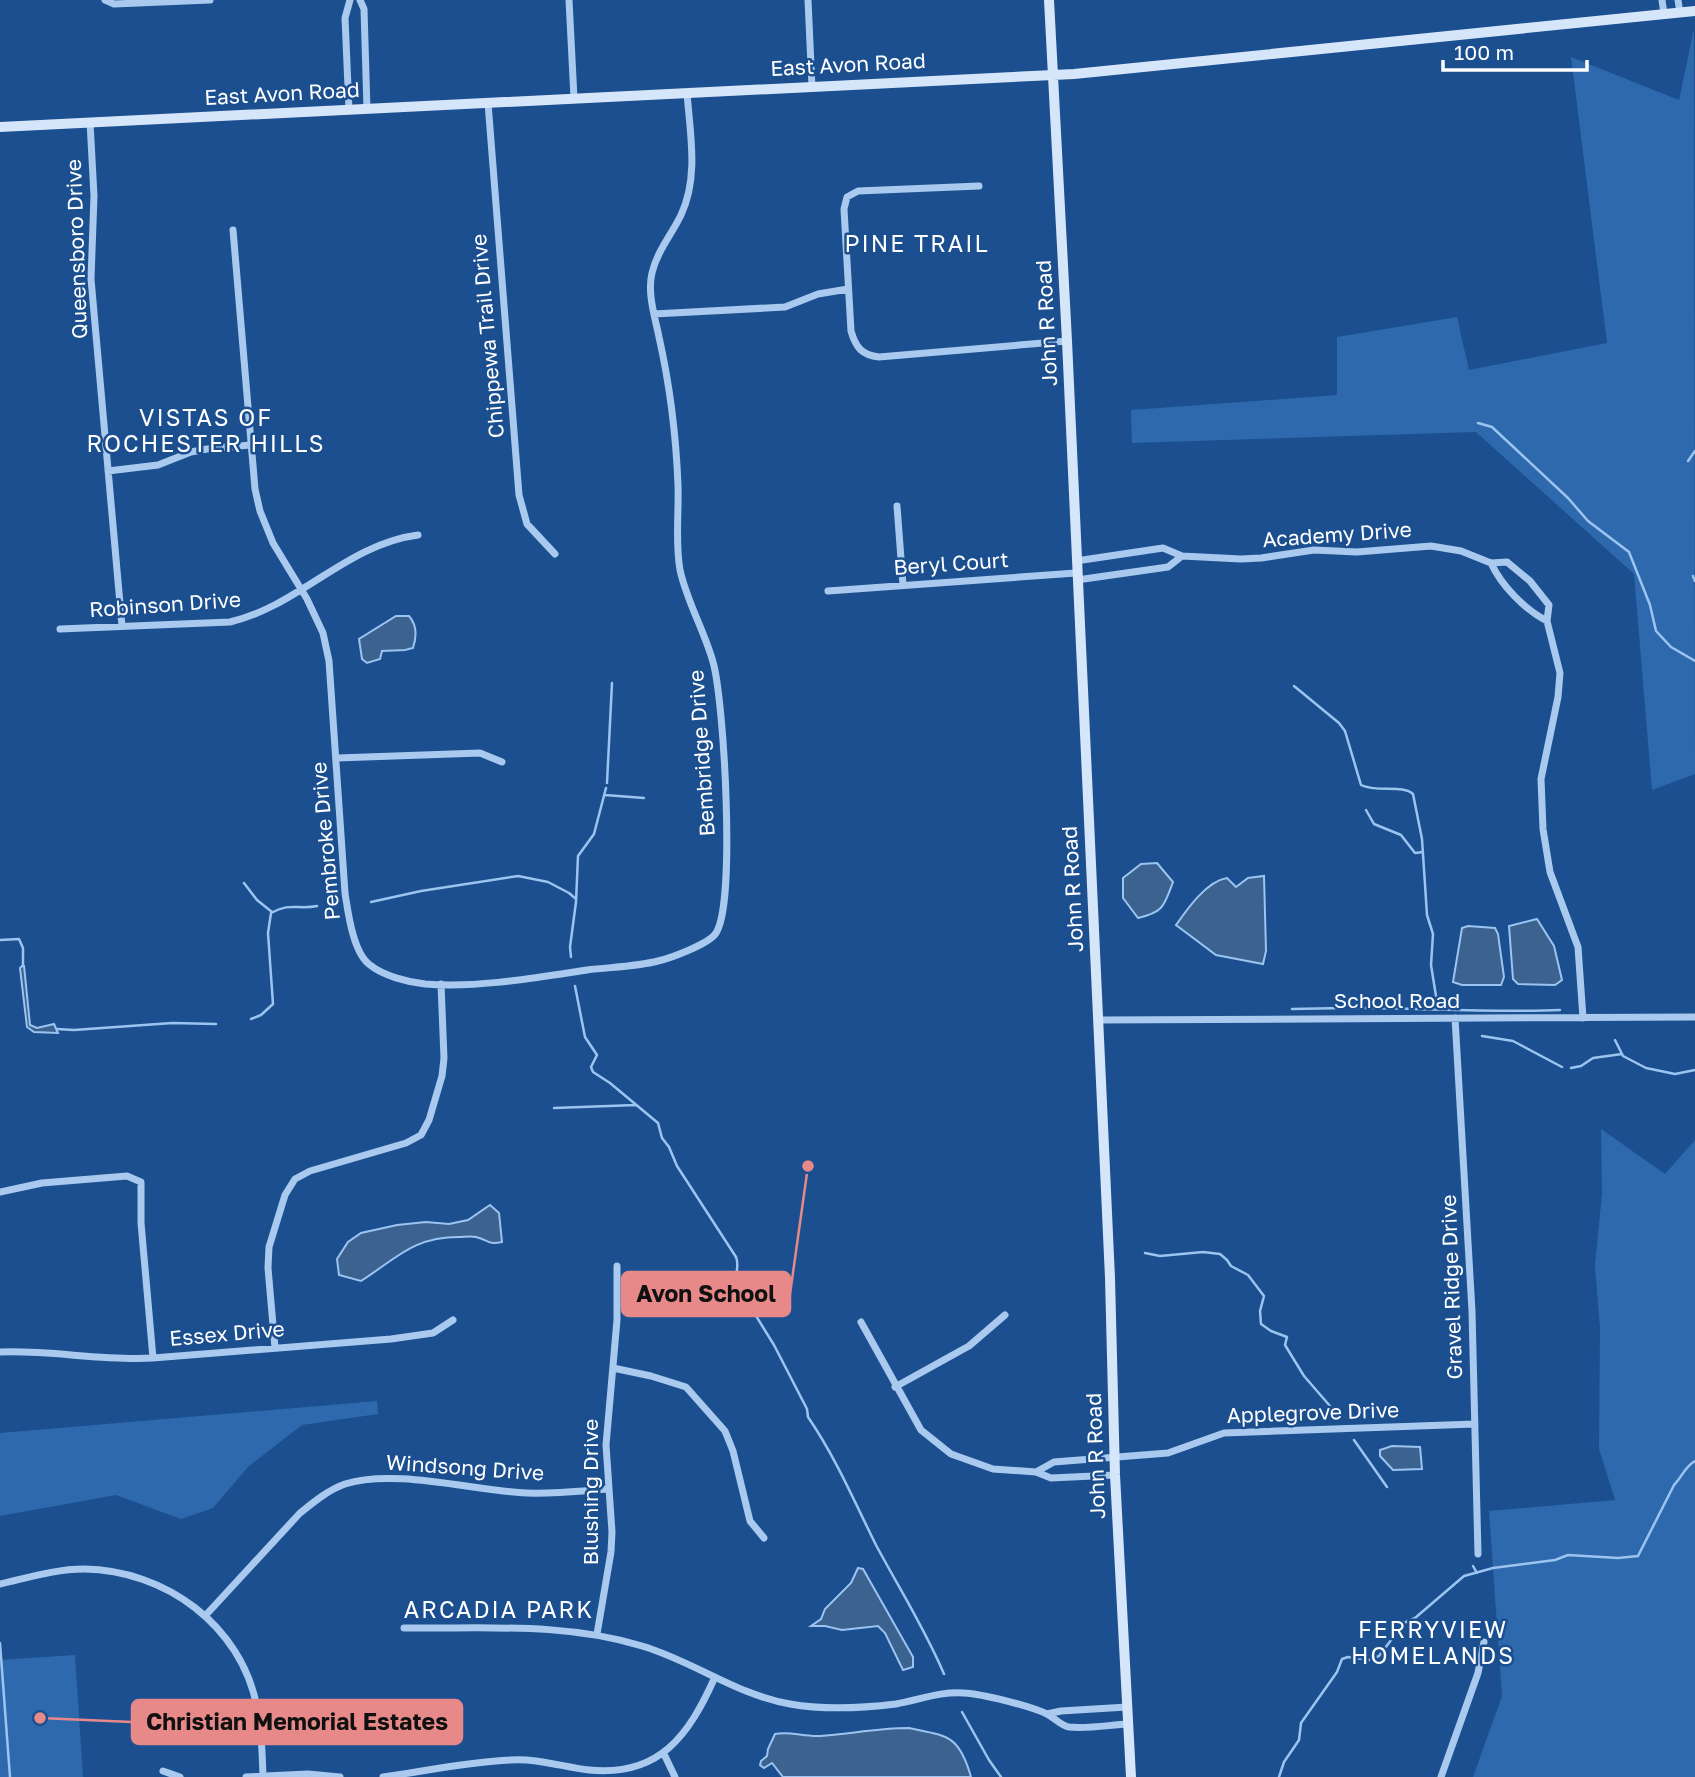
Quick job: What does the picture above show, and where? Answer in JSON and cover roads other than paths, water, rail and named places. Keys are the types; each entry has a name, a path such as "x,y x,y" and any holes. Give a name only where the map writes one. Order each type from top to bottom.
{"main road":[{"name":"John R Road","path":"1049,0 1099,1020 1115,1475 1131,1777"},
{"name":"East Avon Road","path":"0,127 1052,75 1695,11"}],"street":[{"path":"105,0 114,4 210,0"},
{"path":"349,110 345,18 350,0"},
{"path":"360,0 364,9 367,109"},
{"path":"569,0 574,98"},
{"path":"808,0 812,87"},
{"path":"1662,0 1664,14"},
{"path":"1678,0 1679,13"},
{"name":"Bembridge Drive","path":"441,984 521,979 659,961 701,944 715,935 722,918 728,872 719,686 709,649 685,589 679,566 678,482 673,410 651,296 652,274 660,250 681,215 689,195 692,165 687,93"},
{"name":"Chippewa Trail Drive","path":"488,103 519,495 527,524 555,554"},
{"name":"Queensboro Drive","path":"90,122 94,196 91,279 122,626"},
{"path":"979,186 859,191 848,197 844,209 854,344 867,355 891,356 1067,341"},
{"name":"Pembroke Drive","path":"233,230 255,489 260,511 273,543 323,633 329,661 345,893 351,928 366,964 408,981 441,984"},
{"path":"654,314 785,307 818,294 848,289"},
{"path":"108,471 150,467 207,449 250,445"},
{"path":"897,506 903,585"},
{"name":"Robinson Drive","path":"60,629 230,622 255,616 370,547 396,538 418,535"},
{"name":"Academy Drive","path":"1076,561 1163,548 1182,556 1261,558 1314,550 1357,552 1431,546 1461,551 1491,563 1507,562 1530,580 1549,605 1547,621 1560,673 1558,697 1541,779 1543,830 1550,872 1578,947 1583,1018"},
{"name":"Academy Drive","path":"1076,577 1168,567 1182,556"},
{"path":"1491,563 1497,577 1535,615 1547,621"},
{"name":"Beryl Court","path":"828,591 1076,577"},
{"path":"337,758 480,753 502,762"},
{"path":"275,1348 268,1268 269,1247 285,1195 295,1178 310,1171 406,1143 421,1135 429,1120 442,1076 444,1058 441,984"},
{"name":"School Road","path":"1099,1020 1695,1017"},
{"name":"Gravel Ridge Drive","path":"1455,1018 1472,1311 1478,1554"},
{"path":"0,1192 42,1183 127,1176 141,1182 141,1223 153,1358"},
{"name":"Blushing Drive","path":"597,1634 611,1552 606,1445 617,1320 617,1266"},
{"path":"895,1387 969,1346 1005,1315"},
{"name":"Essex Drive","path":"0,1352 153,1358 391,1339 433,1333 453,1320"},
{"path":"861,1321 920,1430 951,1454 993,1469 1036,1472 1051,1478 1115,1475"},
{"path":"612,1368 686,1387 725,1431 733,1451 750,1521 764,1538"},
{"name":"Applegrove Drive","path":"1036,1472 1054,1462 1168,1454 1204,1438 1224,1433 1475,1424"},
{"name":"Windsong Drive","path":"205,1616 300,1513 343,1485 367,1479 391,1479 527,1493 608,1489"},
{"path":"0,1584 61,1570 107,1571 153,1582 173,1591 205,1616 227,1640 248,1677 257,1706 263,1776"},
{"path":"404,1628 538,1628 597,1634 665,1654 755,1695 790,1704 821,1707 896,1704 944,1693 964,1693 1047,1714 1069,1727 1128,1724"},
{"path":"1441,1777 1475,1684 1485,1642"},
{"path":"383,1777 510,1759 607,1771 631,1767 664,1754 682,1737 699,1711 715,1677"},
{"path":"1047,1714 1127,1707"},
{"path":"664,1754 675,1777"},
{"path":"163,1772 180,1777"},
{"path":"246,1777 308,1774 340,1777"}],"waterway":[{"path":"1478,423 1492,427 1568,498 1588,521 1629,552 1650,605 1656,631 1671,647 1695,661"},
{"path":"1688,461 1695,451"},
{"path":"1693,576 1695,581"},
{"path":"607,783 612,683"},
{"path":"1294,686 1345,731 1361,785 1409,791 1413,794 1422,839 1427,915 1433,934 1431,965 1436,996"},
{"path":"571,957 578,856 594,834 606,788"},
{"path":"605,795 644,798"},
{"path":"1366,810 1374,824 1401,835 1415,853 1423,852"},
{"path":"371,902 421,891 518,876 548,882 576,899"},
{"path":"244,883 257,900 272,912"},
{"path":"251,1019 261,1015 273,1004 268,933 271,913 289,907 317,906"},
{"path":"0,940 19,939 23,948 23,966"},
{"path":"575,986 585,1037 597,1055 591,1067 593,1072 658,1123 662,1138 677,1166 736,1257 737,1285 774,1345 807,1409 808,1417 836,1464 944,1674"},
{"path":"1292,1009 1344,1008"},
{"path":"1355,1008 1560,1010"},
{"path":"57,1029 172,1023 216,1024"},
{"path":"1482,1036 1513,1041 1562,1067"},
{"path":"1615,1040 1623,1056 1646,1068 1675,1074 1695,1070"},
{"path":"1571,1068 1581,1066 1593,1058 1622,1054"},
{"path":"554,1108 636,1105"},
{"path":"1145,1253 1160,1256 1203,1252 1220,1254 1231,1266 1248,1275 1264,1296 1260,1311 1261,1324 1287,1337 1285,1345 1304,1376 1330,1406"},
{"path":"1354,1440 1387,1487"},
{"path":"1279,1777 1284,1762 1299,1740 1301,1723 1337,1672 1342,1659 1348,1657 1369,1660 1379,1656 1404,1623 1415,1618 1464,1576 1493,1568 1555,1560 1568,1555 1618,1558 1638,1556 1674,1485 1695,1461"},
{"path":"1473,1566 1477,1573"},
{"path":"0,1643 10,1777"},
{"path":"962,1712 1001,1777"}],"place":[{"name":"Avon School","path":"808,1166"},
{"name":"Christian Memorial Estates","path":"40,1718"}],"district":[{"name":"PINE TRAIL","path":"917,244"},
{"name":"VISTAS OF ROCHESTER HILLS","path":"206,431"},
{"name":"ARCADIA PARK","path":"499,1610"},
{"name":"FERRYVIEW HOMELANDS","path":"1433,1643"}]}
